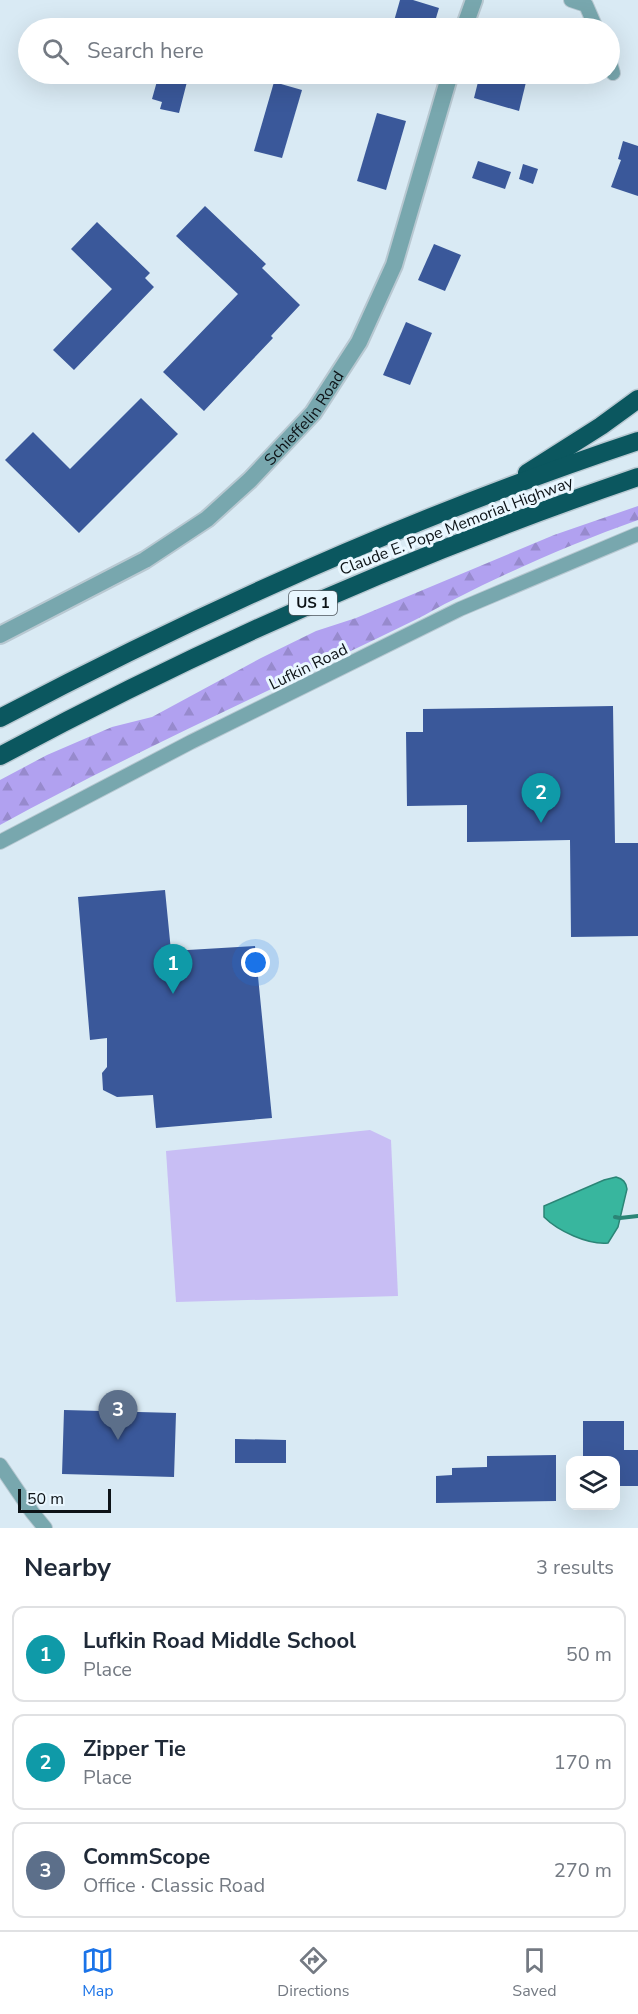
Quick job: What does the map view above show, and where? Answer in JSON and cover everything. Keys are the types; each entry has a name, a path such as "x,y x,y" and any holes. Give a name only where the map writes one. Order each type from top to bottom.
{"highway":[{"path":"504,488 601,426 638,399"},
{"name":"Claude E. Pope Memorial Highway","path":"0,718 168,632 260,590 504,488 638,441"},
{"name":"Claude E. Pope Memorial Highway","path":"0,756 144,681 385,572 532,514 638,477"}],"street":[{"path":"468,18 474,0"},
{"path":"571,0 586,5 592,18"},
{"name":"Schieffelin Road","path":"0,635 145,560 207,519 250,480 313,413 359,342 394,265 447,84"},
{"name":"Lufkin Road","path":"0,842 191,742 460,609 638,534"},
{"path":"0,1465 45,1528"}],"green space":[{"path":"638,506 638,520 500,577 154,746 0,825 0,780 47,755 112,727 152,717 316,631 356,618 554,535"}],"shaded area":[{"path":"370,1130 391,1140 398,1296 176,1302 166,1151"},
{"path":"616,1177 624,1181 627,1189 618,1227 608,1243 592,1242 574,1236 544,1217 544,1206"}],"building":[{"path":"400,0 413,0 439,8 436,18 395,18"},
{"path":"156,84 186,84 179,113 160,109 162,102 152,99"},
{"path":"273,84 302,90 282,158 254,151"},
{"path":"478,84 526,84 519,111 474,98"},
{"path":"377,113 406,121 386,190 357,181"},
{"path":"623,141 638,146 638,196 611,187 621,160 618,159"},
{"path":"478,161 511,172 505,189 472,178"},
{"path":"523,164 538,169 533,184 519,179"},
{"path":"205,206 266,264 262,268 300,305 271,336 273,338 204,411 163,372 238,294 176,236"},
{"path":"97,222 150,273 145,278 154,287 74,370 53,350 112,289 71,249"},
{"path":"434,244 461,255 445,291 418,280"},
{"path":"406,322 432,333 410,385 383,375"},
{"path":"141,398 178,434 79,533 5,460 33,432 70,469"},
{"path":"613,706 615,843 638,843 638,936 571,937 570,840 467,842 467,805 407,806 406,732 423,732 423,709"},
{"path":"165,890 171,951 255,946 272,1118 156,1128 153,1095 117,1097 103,1090 102,1073 107,1067 107,1038 90,1040 78,897"},
{"path":"64,1410 176,1413 174,1477 62,1474"},
{"path":"583,1421 624,1421 624,1450 638,1450 638,1486 620,1486 620,1456 583,1456"},
{"path":"235,1439 286,1440 286,1463 235,1463"},
{"path":"556,1455 556,1501 436,1503 436,1476 452,1475 452,1468 487,1467 487,1456"}],"waterway":[{"path":"615,1217 638,1216"}],"place":[{"name":"Zipper Tie","path":"541,823"},
{"name":"Lufkin Road Middle School","path":"173,994"},
{"name":"CommScope","path":"118,1440"}]}
